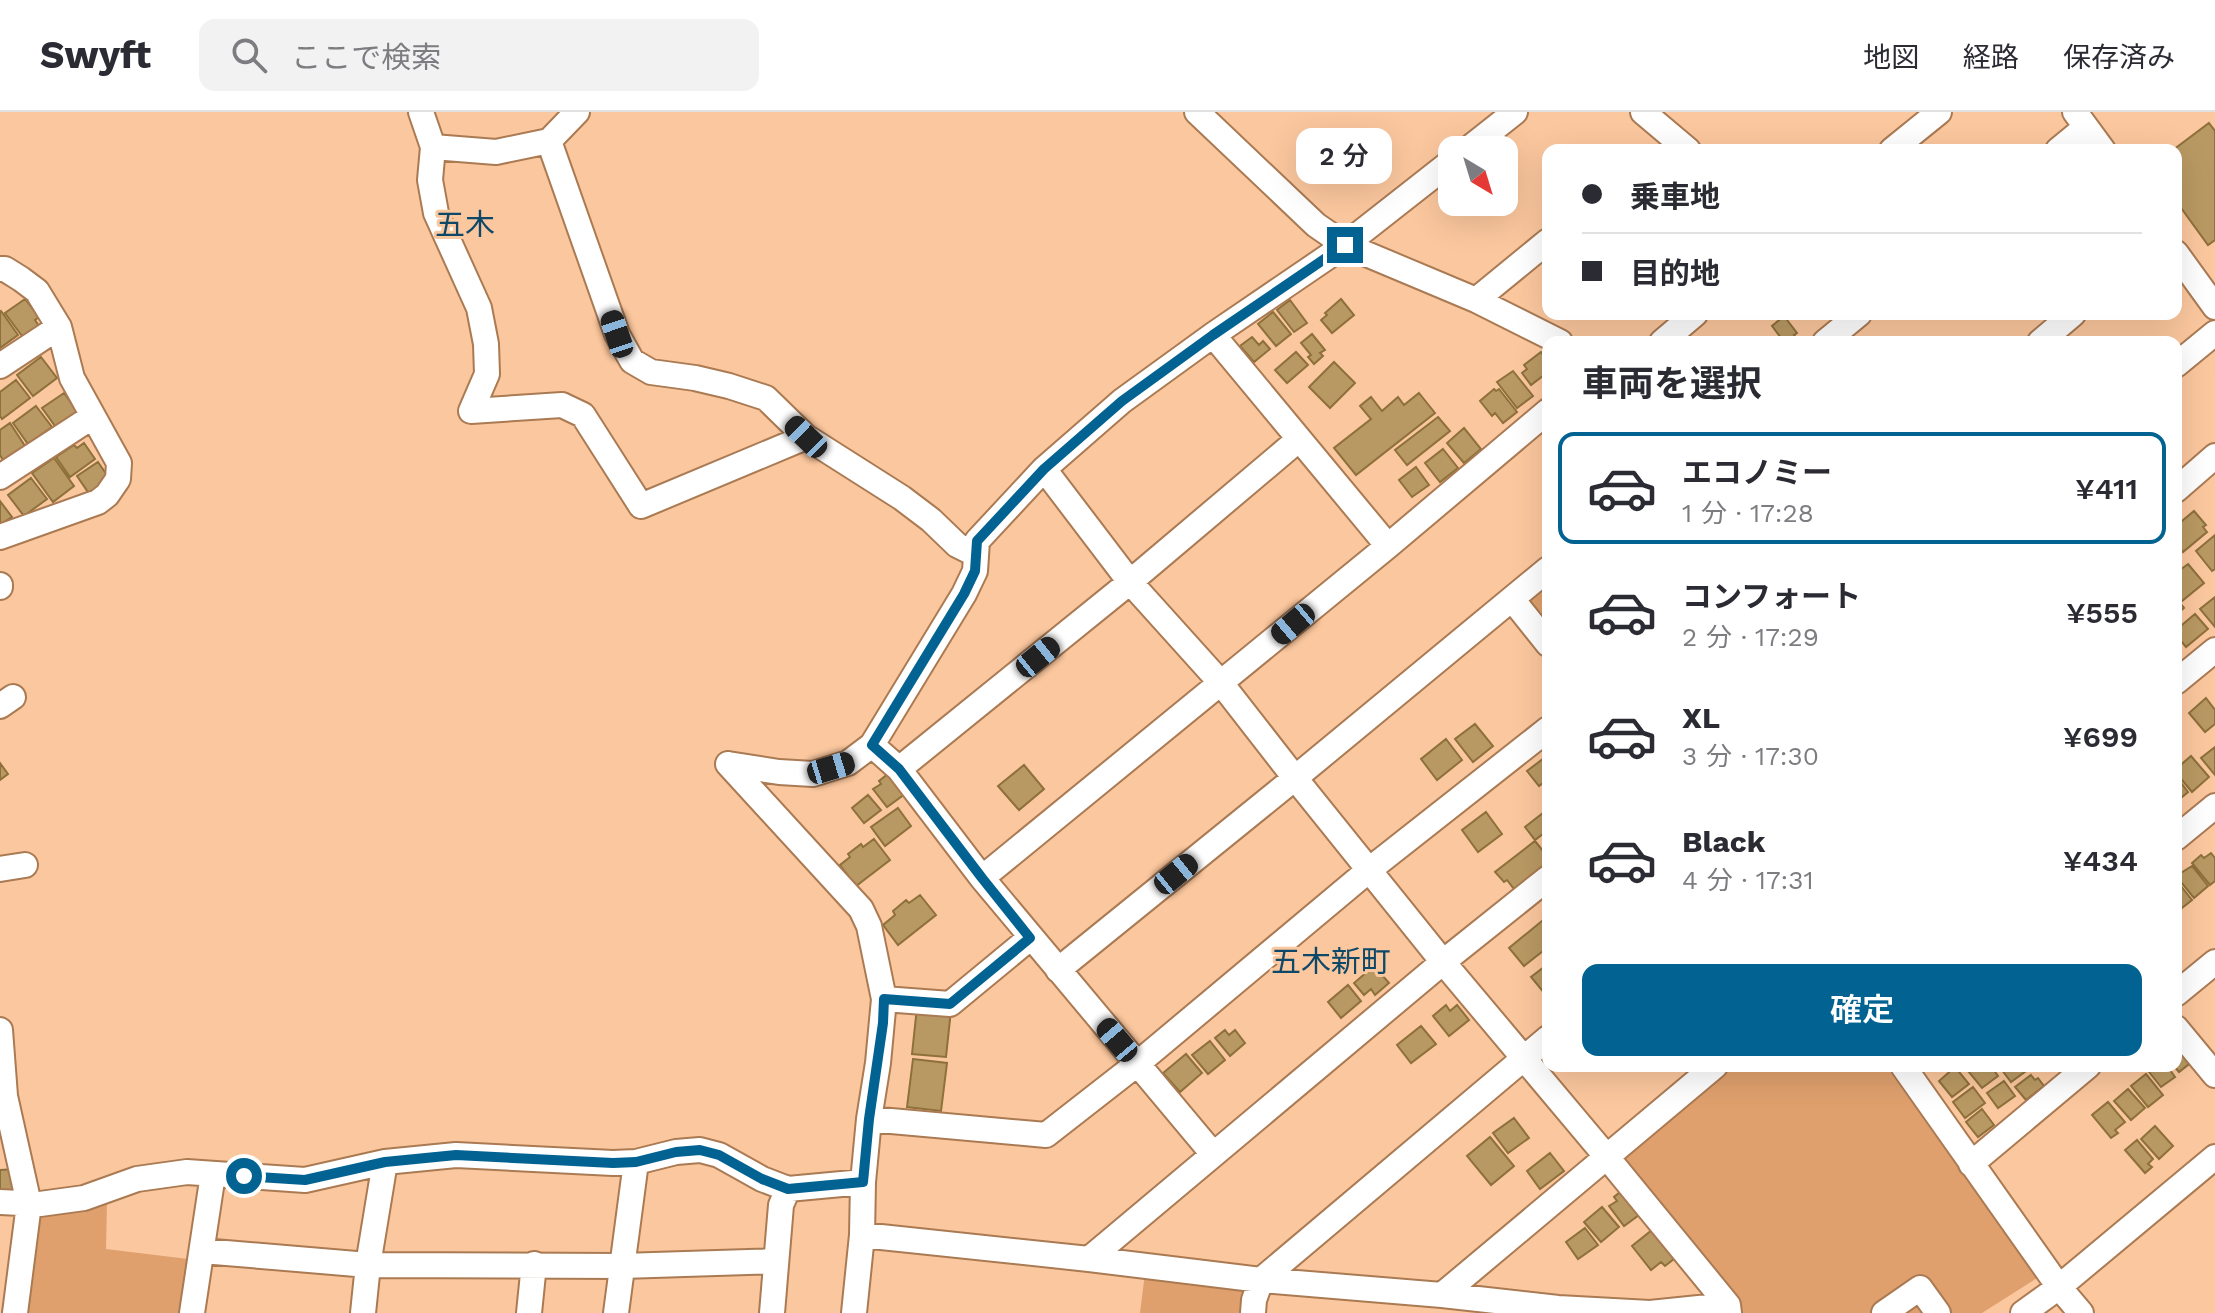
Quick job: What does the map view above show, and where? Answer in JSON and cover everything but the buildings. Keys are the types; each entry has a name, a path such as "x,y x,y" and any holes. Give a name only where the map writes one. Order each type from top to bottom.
{"street":[{"path":"421,112 433,147 430,180 436,213 479,308 486,344 487,374 471,411 562,405 583,415 641,506 806,437"},
{"path":"433,147 496,152 549,141 577,112"},
{"path":"1485,136 1515,112"},
{"path":"1643,112 1671,144"},
{"path":"1899,144 1939,112"},
{"path":"1207,115 1316,225 1345,245 1476,300 1548,336"},
{"path":"2063,144 2081,120 2099,144"},
{"path":"549,141 617,334 632,361 651,372 695,378 766,398 806,437 902,498 957,545 975,554"},
{"path":"854,1313 869,1119 884,999 869,926 861,909 728,764 813,774 848,763 872,745 964,594 975,571 977,541 1044,469 1122,401 1345,245 1438,172"},
{"path":"1476,300 1542,246"},
{"path":"2182,261 2215,307"},
{"path":"0,269 5,269 37,291 59,327 72,378 119,463 118,479 98,502 0,537"},
{"path":"1669,336 1688,320"},
{"path":"1832,336 1852,320"},
{"path":"2047,336 2066,320"},
{"path":"0,366 59,327"},
{"path":"2182,360 2215,333"},
{"path":"1213,335 1388,546"},
{"path":"982,878 1542,416"},
{"path":"0,477 92,417"},
{"path":"899,769 1130,582 1298,440"},
{"path":"2182,485 2215,456"},
{"path":"1044,469 1130,582 1221,683 1443,962 1729,1309"},
{"path":"1058,970 1542,574"},
{"path":"1512,599 1542,636"},
{"path":"2182,677 2215,650"},
{"path":"869,1119 1046,1135 1137,1064 1369,870 1542,734"},
{"path":"872,745 899,769 1030,938 1213,1154"},
{"path":"2182,833 2215,806"},
{"path":"0,869 25,865"},
{"path":"1089,1259 1542,883"},
{"path":"884,999 950,1004 1030,938"},
{"path":"2182,989 2215,962"},
{"path":"0,1030 3,1096 29,1204 15,1313"},
{"path":"2182,1035 2215,1075"},
{"path":"1253,1313 1261,1280 1542,1043"},
{"path":"1442,1295 1708,1072"},
{"path":"1907,1072 2059,1287 2081,1313"},
{"path":"1971,1164 2060,1075"},
{"path":"0,1202 40,1204 84,1198 137,1179 187,1172 305,1180 385,1162 456,1155 613,1163 636,1162 676,1152 700,1150 719,1155 762,1179 788,1189 863,1182"},
{"path":"2023,1313 2059,1287 2215,1157"},
{"path":"363,1313 385,1162"},
{"path":"616,1313 636,1162"},
{"path":"192,1313 213,1174"},
{"path":"772,1313 781,1205 788,1189"},
{"path":"862,1235 1261,1280 1558,1308 1650,1313 1729,1309"},
{"path":"202,1251 368,1265 622,1266 776,1261"},
{"path":"529,1313 534,1264"},
{"path":"1884,1313 1920,1288 1938,1313"}],"shaded area":[{"path":"1542,586 1542,622 1524,600"},
{"path":"1725,1072 1890,1072 2037,1278 1982,1313 1735,1313 1625,1169 1625,1154"},
{"path":"107,1200 106,1249 188,1259 181,1313 24,1313 37,1220 42,1215"},
{"path":"1145,1273 1238,1283 1246,1292 1244,1313 1140,1313"}],"district":[{"name":"五木","path":"465,224"},
{"name":"五木新町","path":"1331,961"}],"route":[{"path":"244,1176 305,1180 385,1162 456,1155 613,1163 636,1162 676,1152 700,1150 719,1155 762,1179 788,1189 863,1182 884,999 950,1004 1030,938 899,769 872,745 964,594 975,571 977,541 1044,469 1122,401 1345,245"}]}
